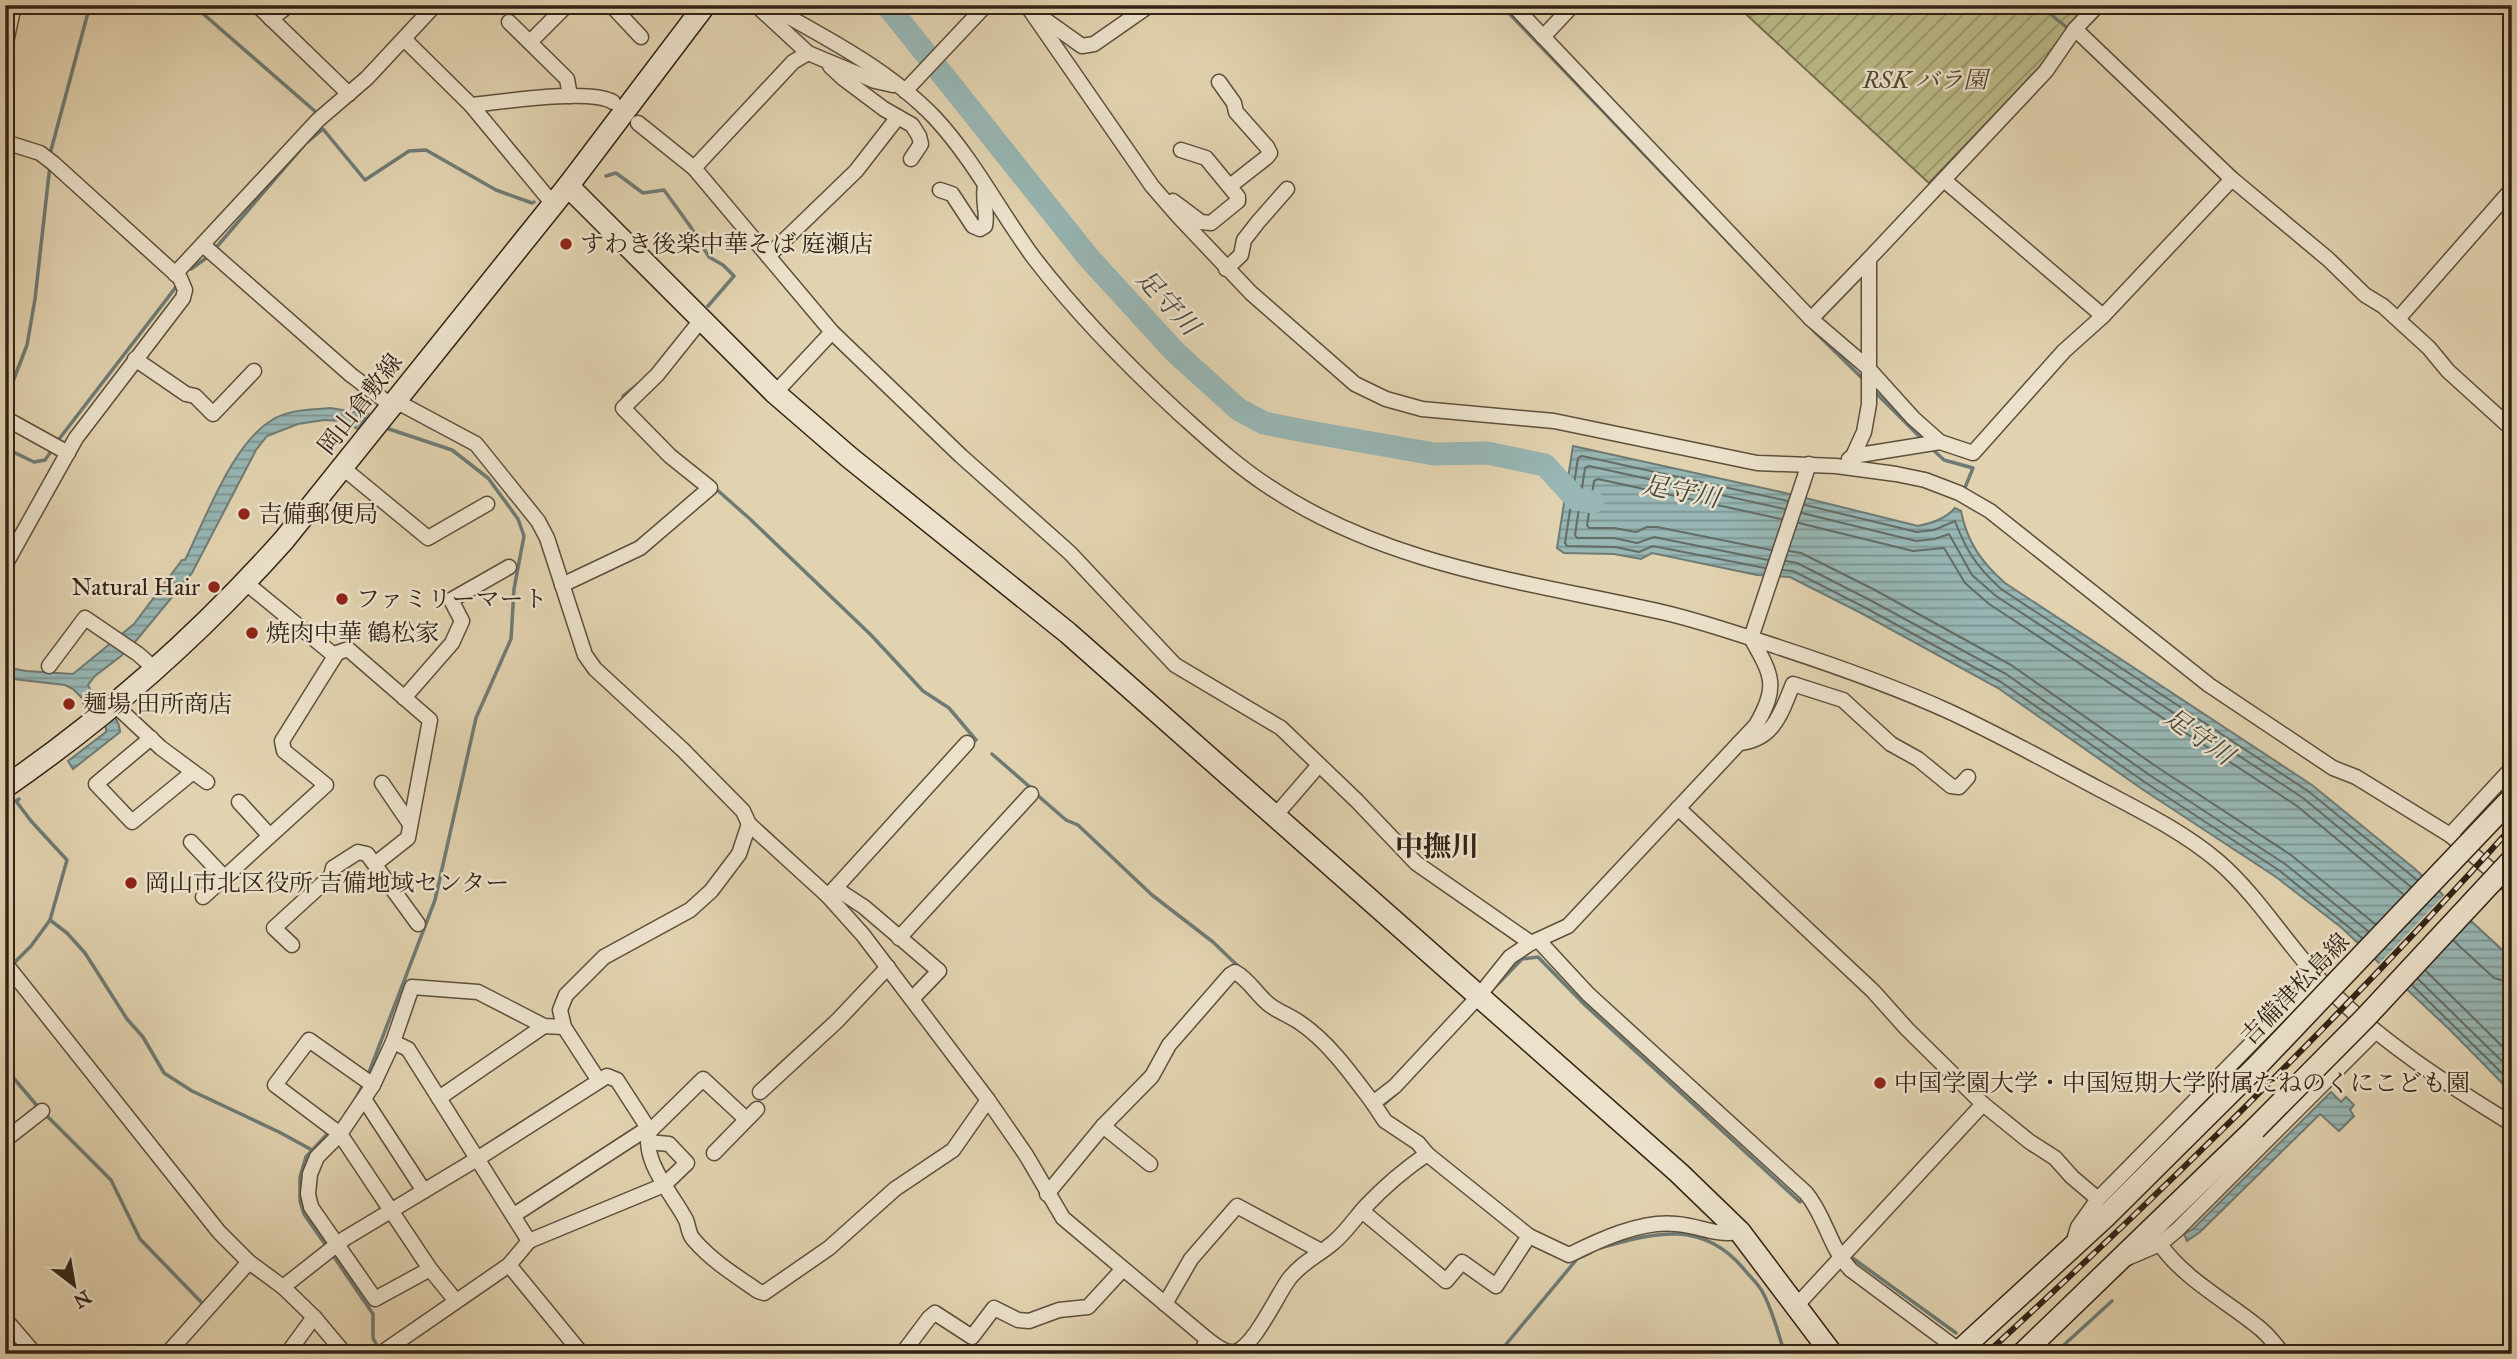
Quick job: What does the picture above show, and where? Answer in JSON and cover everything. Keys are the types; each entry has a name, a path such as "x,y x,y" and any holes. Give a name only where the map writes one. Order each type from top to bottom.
{"main road":[{"name":"岡山倉敷線","path":"5,787 107,711 155,669 246,583 285,540 568,186 705,5"},
{"path":"568,186 775,393 849,457 1068,633 1679,1173 1740,1232 1832,1354"},
{"name":"吉備津松島線","path":"1960,1353 2256,1067 2512,797"},
{"path":"2022,1354 2255,1129 2366,1017 2512,860"}],"street":[{"path":"5,47 14,5"},
{"path":"257,5 349,94"},
{"path":"271,19 289,5"},
{"path":"175,274 209,250 318,120 349,94 436,5"},
{"path":"530,42 567,5"},
{"path":"611,5 641,37"},
{"path":"756,5 808,53 875,81 903,88"},
{"path":"767,5 903,88 932,115 951,137 1052,281 1124,360 1226,455 1289,500 1359,536 1426,559 1494,578 1672,614 1752,635 1944,709 2019,746 2189,839 2222,864 2318,977 2375,1032 2417,1063 2512,1124"},
{"path":"903,88 986,5"},
{"path":"1027,8 1046,18 1082,46 1094,44 1150,5"},
{"path":"1513,5 1811,319 1868,370 1913,418 1933,444"},
{"path":"1543,37 1573,5"},
{"path":"1811,319 2046,71 2073,32 2098,5"},
{"path":"1027,8 1152,186 1251,293 1355,384 1386,399 1422,409 1554,421 1731,460 1808,468 1836,466 1896,474 1925,480 1975,501 2227,698 2333,768 2356,777 2450,835 2512,888"},
{"path":"509,22 567,79 570,96"},
{"path":"2073,32 2230,181 2328,259 2365,295 2398,319 2448,371 2512,429"},
{"path":"404,39 471,105 553,204"},
{"path":"694,167 793,62 808,53"},
{"path":"824,60 844,79 912,125 921,145 911,159"},
{"path":"1219,82 1234,103 1236,112 1270,153 1268,158 1230,186"},
{"path":"471,105 570,96 605,97 613,102"},
{"path":"768,256 856,171 898,117"},
{"path":"638,122 694,167 832,332 961,456 1070,553 1175,665 1281,728 1416,863 1535,942 1588,994 1806,1193 1816,1205 1839,1257 1851,1270 1960,1353"},
{"path":"5,142 36,151 50,161 175,274 185,290 183,298 76,438 59,448 5,565"},
{"path":"1152,186 1201,222 1211,223 1238,201 1230,186 1206,158 1181,150"},
{"path":"1944,180 2103,316"},
{"path":"1836,466 1853,456 1933,444 1973,453 2064,351 2103,316 2230,181"},
{"path":"940,191 952,194 974,226 980,229 985,226 986,221 982,199 985,186"},
{"path":"1227,269 1241,255 1244,240 1287,189"},
{"path":"2398,319 2512,190"},
{"path":"209,250 351,375 384,400 390,409 450,429 476,444 538,521 547,538 585,655 595,669 692,758 743,811 749,824 831,892 988,1100 1026,1155 1063,1218 1207,1339 1224,1351 1234,1352 1242,1348 1263,1324 1287,1282 1301,1264 1333,1243 1407,1168 1427,1154"},
{"path":"1853,456 1864,432 1869,395 1869,259"},
{"path":"562,585 640,548 710,488 670,456 623,408 657,375 701,320"},
{"path":"775,393 832,332"},
{"path":"135,359 186,394 195,396 213,414 254,371"},
{"path":"5,418 59,448"},
{"path":"343,468 428,538 487,504"},
{"path":"1376,1101 1395,1086 1478,997 1510,957 1568,926 1756,725 1767,707 1772,690 1769,673 1752,635 1808,468"},
{"path":"404,698 452,643 462,621 451,600 509,567"},
{"path":"246,583 335,656"},
{"path":"49,666 85,618 155,669"},
{"path":"203,897 326,785 284,751 282,741 335,656 348,649 430,720 408,838 375,864"},
{"path":"1739,743 1755,742 1766,733 1779,718 1793,684 1843,700 1891,744 1918,759 1951,786 1959,787 1968,777"},
{"path":"107,711 151,738 207,782"},
{"path":"151,738 96,784 132,822 194,772"},
{"path":"831,892 967,743"},
{"path":"1275,816 1320,765"},
{"path":"2450,835 2512,768"},
{"path":"382,783 411,824"},
{"path":"899,938 1031,794"},
{"path":"239,802 269,835"},
{"path":"1678,808 1873,991 1983,1104 2054,1158 2071,1177 2098,1199"},
{"path":"599,1081 564,1027 560,1010 566,995 604,957 690,910 711,891 739,854 749,824"},
{"path":"191,842 224,877"},
{"path":"292,946 274,928 331,876 333,868 358,852 367,854 418,924"},
{"path":"831,892 864,907 939,971 912,999"},
{"path":"761,1092 837,1021 888,967"},
{"path":"7,968 219,1232 249,1262 284,1287 345,1354"},
{"path":"1047,1194 1103,1126 1152,1076 1169,1045 1235,972 1269,1005 1300,1022 1313,1033 1376,1101 1385,1121 1418,1143 1427,1154 1529,1236 1569,1255 1616,1234 1658,1224 1691,1226 1722,1235 1740,1232"},
{"path":"2071,1248 2078,1227 2098,1199 2318,977"},
{"path":"430,1269 375,1299 333,1249 311,1207 308,1194 310,1174 317,1157 335,1130 364,1099 368,1082 393,1042 412,987 478,992 544,1026 564,1027"},
{"path":"439,1098 544,1026"},
{"path":"2121,1261 2160,1244 2207,1202 2375,1032"},
{"path":"368,1082 309,1040 275,1085 335,1130 430,1269 456,1301"},
{"path":"393,1042 408,1049 529,1241"},
{"path":"284,1287 344,1239 607,1076 617,1080 649,1134 650,1152 664,1185 686,1219 694,1240 716,1262 764,1293 829,1248 895,1189 953,1150 988,1100"},
{"path":"514,1215 649,1134 703,1079 752,1114 714,1153"},
{"path":"364,1099 424,1191"},
{"path":"1797,1305 1983,1104"},
{"path":"5,1140 42,1111"},
{"path":"1103,1126 1150,1164"},
{"path":"383,1352 509,1265 529,1241 664,1185 687,1163 669,1144 649,1134"},
{"path":"1165,1304 1191,1259 1237,1206 1321,1251"},
{"path":"1362,1211 1446,1281 1462,1262 1496,1286 1529,1236"},
{"path":"2160,1244 2168,1255 2214,1295 2259,1328 2283,1354"},
{"path":"167,1354 249,1262"},
{"path":"509,1265 582,1354"},
{"path":"902,1354 935,1313 972,1337 994,1308 1017,1320 1029,1321 1059,1310 1088,1307 1123,1269"},
{"path":"287,1354 314,1317"},
{"path":"5,1319 35,1354"},
{"path":"1201,1354 1207,1339"}],"green space":[{"name":"RSK バラ園","path":"1736,5 2089,5 2039,68 1929,183"}],"water":[{"path":"330,408 368,414 358,429 342,421 324,420 298,424 267,436 256,450 192,573 135,642 88,685 116,718 120,732 73,769 68,761 106,732 106,728 73,689 65,685 5,678 5,667 73,674 134,624 182,560 185,560 221,483 244,446 258,431 272,420 286,414"},
{"path":"1573,446 1781,492 1918,526 1938,520 1955,508 1961,511 1967,533 1977,551 1989,568 2005,583 2312,785 2415,869 2512,959 2512,1093 2342,928 2276,877 2142,789 1998,688 1790,577 1757,575 1652,553 1641,559 1614,554 1564,553 1557,548"},
{"path":"2331,1092 2341,1102 2346,1097 2354,1105 2350,1110 2354,1116 2339,1131 2320,1114 2200,1232 2187,1241 2184,1234 2193,1229"}],"pier":[{"path":"2446,893 2458,905 2389,977 2377,966"}],"waterway":[{"path":"50,154 90,5"},
{"path":"193,5 317,113"},
{"name":"足守川","path":"887,5 1088,257 1175,352 1238,409 1264,423 1304,431 1434,454 1487,453 1545,465 1576,499 1593,502"},
{"path":"1501,5 1785,301"},
{"path":"2039,5 2070,30"},
{"path":"214,250 305,144 323,129 365,180 409,151 426,150 496,190 534,202"},
{"path":"5,402 27,345 35,299 50,165"},
{"path":"606,176 616,173 643,193 664,190 709,257 723,265 734,276 708,306"},
{"path":"191,269 209,256"},
{"path":"56,443 176,287"},
{"path":"1812,329 1864,380"},
{"path":"624,400 623,396 638,384"},
{"path":"1874,391 1923,440"},
{"path":"368,1075 435,900 476,718 511,639 514,589 524,536 518,519 488,478 452,450 383,427"},
{"path":"5,448 34,462 45,460 52,450"},
{"path":"1931,448 1944,460 1973,468 1964,490"},
{"path":"715,488 871,635 923,691 949,708 976,740"},
{"path":"992,754 1031,788"},
{"path":"1036,794 1066,820 1078,825 1152,895 1213,942 1240,968"},
{"path":"19,799 16,801 31,821 67,860 50,920 67,933 85,953 127,1019 143,1037 164,1073 192,1091 312,1150"},
{"path":"13,964 31,946 50,920"},
{"path":"1493,989 1522,959 1538,957 1585,1005 1800,1202"},
{"path":"5,1068 39,1108"},
{"path":"355,1100 363,1085"},
{"path":"1382,1106 1397,1093"},
{"path":"44,1113 111,1180 140,1239 205,1306"},
{"path":"327,1247 304,1214 300,1201 300,1177 306,1157 331,1130"},
{"path":"1600,1248 1639,1238 1676,1234 1711,1242 1727,1252 1761,1290 1773,1315 1785,1354"},
{"path":"1498,1354 1577,1259 1590,1253"},
{"path":"332,1254 373,1314 373,1338 380,1351"},
{"path":"1847,1254 1956,1333"},
{"path":"2054,1354 2112,1301"},
{"path":"5,1334 12,1342"}],"railway":[{"path":"1986,1354 2122,1227 2321,1031 2512,827"}],"place":[{"name":"すわき後楽中華そば 庭瀬店","path":"566,244"},
{"name":"吉備郵便局","path":"244,514"},
{"name":"Natural Hair","path":"214,587"},
{"name":"ファミリーマート","path":"342,599"},
{"name":"焼肉中華 鶴松家","path":"252,633"},
{"name":"麺場 田所商店","path":"69,704"},
{"name":"岡山市北区役所 吉備地域センター","path":"131,883"},
{"name":"中国学園大学・中国短期大学附属たねのくにこども園","path":"1880,1083"}],"district":[{"name":"中撫川","path":"1437,846"}]}
